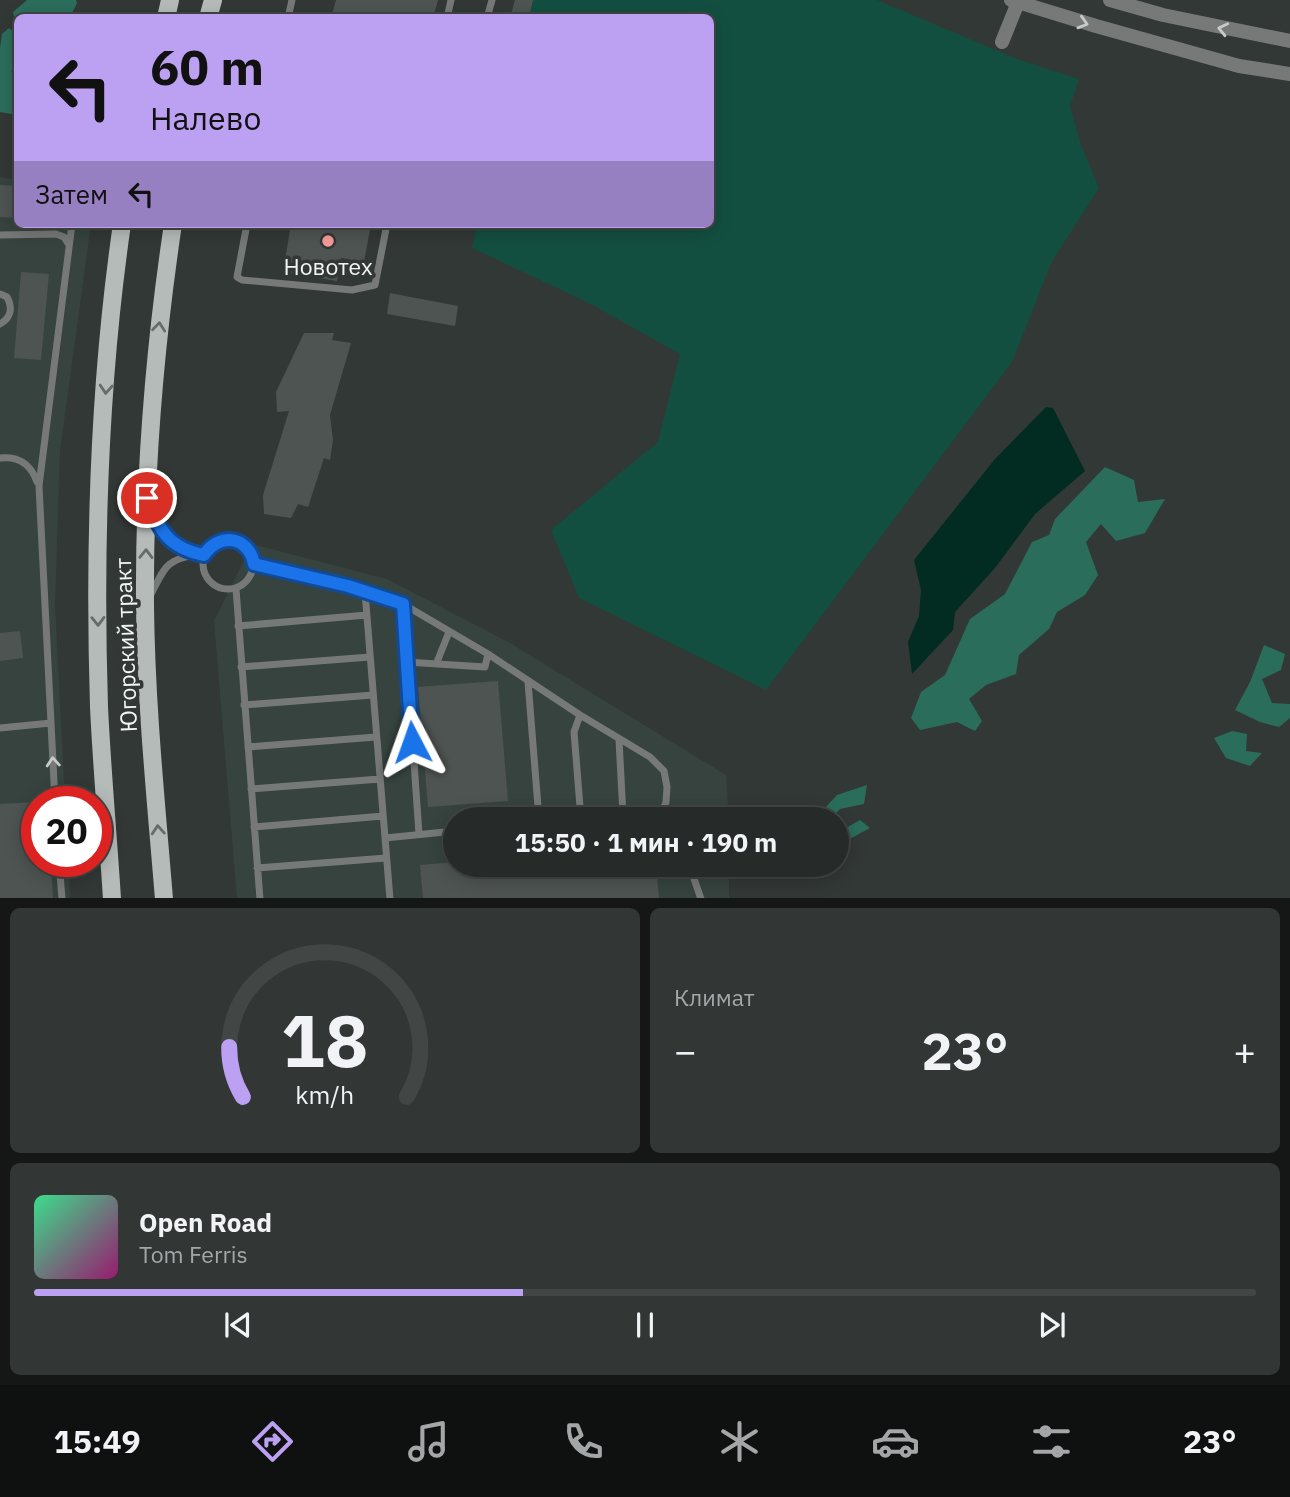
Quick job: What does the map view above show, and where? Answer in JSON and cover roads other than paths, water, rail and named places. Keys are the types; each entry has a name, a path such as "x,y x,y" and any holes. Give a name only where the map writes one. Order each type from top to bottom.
{"main road":[{"name":"Югорский тракт","path":"112,898 100,708 97,552 113,287 121,228"},
{"name":"Югорский тракт","path":"163,898 145,606 153,390 172,228"}],"street":[{"path":"1110,0 1176,18 1290,41"},
{"path":"1002,42 1016,1 1239,66 1290,75"}],"lane":[{"path":"54,786 39,486 71,228"},
{"path":"246,228 237,277 352,290 375,285 386,228"},
{"path":"0,235 56,234 64,237 69,245"},
{"path":"0,294 7,297 11,310 0,324"},
{"path":"0,458 12,457 26,463 35,474 39,486"},
{"path":"147,498 163,534 170,541 202,555"},
{"path":"145,606 170,562 181,557 202,555 221,540 236,540 249,550 254,564 249,579 236,589 221,588 208,579 204,572 202,555"},
{"path":"254,564 348,586 403,604 488,654 528,682 650,757 664,771 667,786 665,807"},
{"path":"236,589 260,898"},
{"path":"365,592 390,898"},
{"path":"403,604 419,834"},
{"path":"238,626 367,615"},
{"path":"437,662 449,632"},
{"path":"406,662 485,667 488,654"},
{"path":"241,667 370,657"},
{"path":"528,682 538,807"},
{"path":"244,705 373,695"},
{"path":"580,715 574,732 581,807"},
{"path":"0,727 51,723"},
{"path":"247,747 376,737"},
{"path":"620,740 623,807"},
{"path":"251,789 380,779"},
{"path":"254,827 383,816"},
{"path":"384,838 443,832"},
{"path":"257,868 386,858"},
{"path":"60,877 62,898"},
{"path":"693,877 701,898"}],"place":[{"name":"Новотех","path":"328,241"}]}
